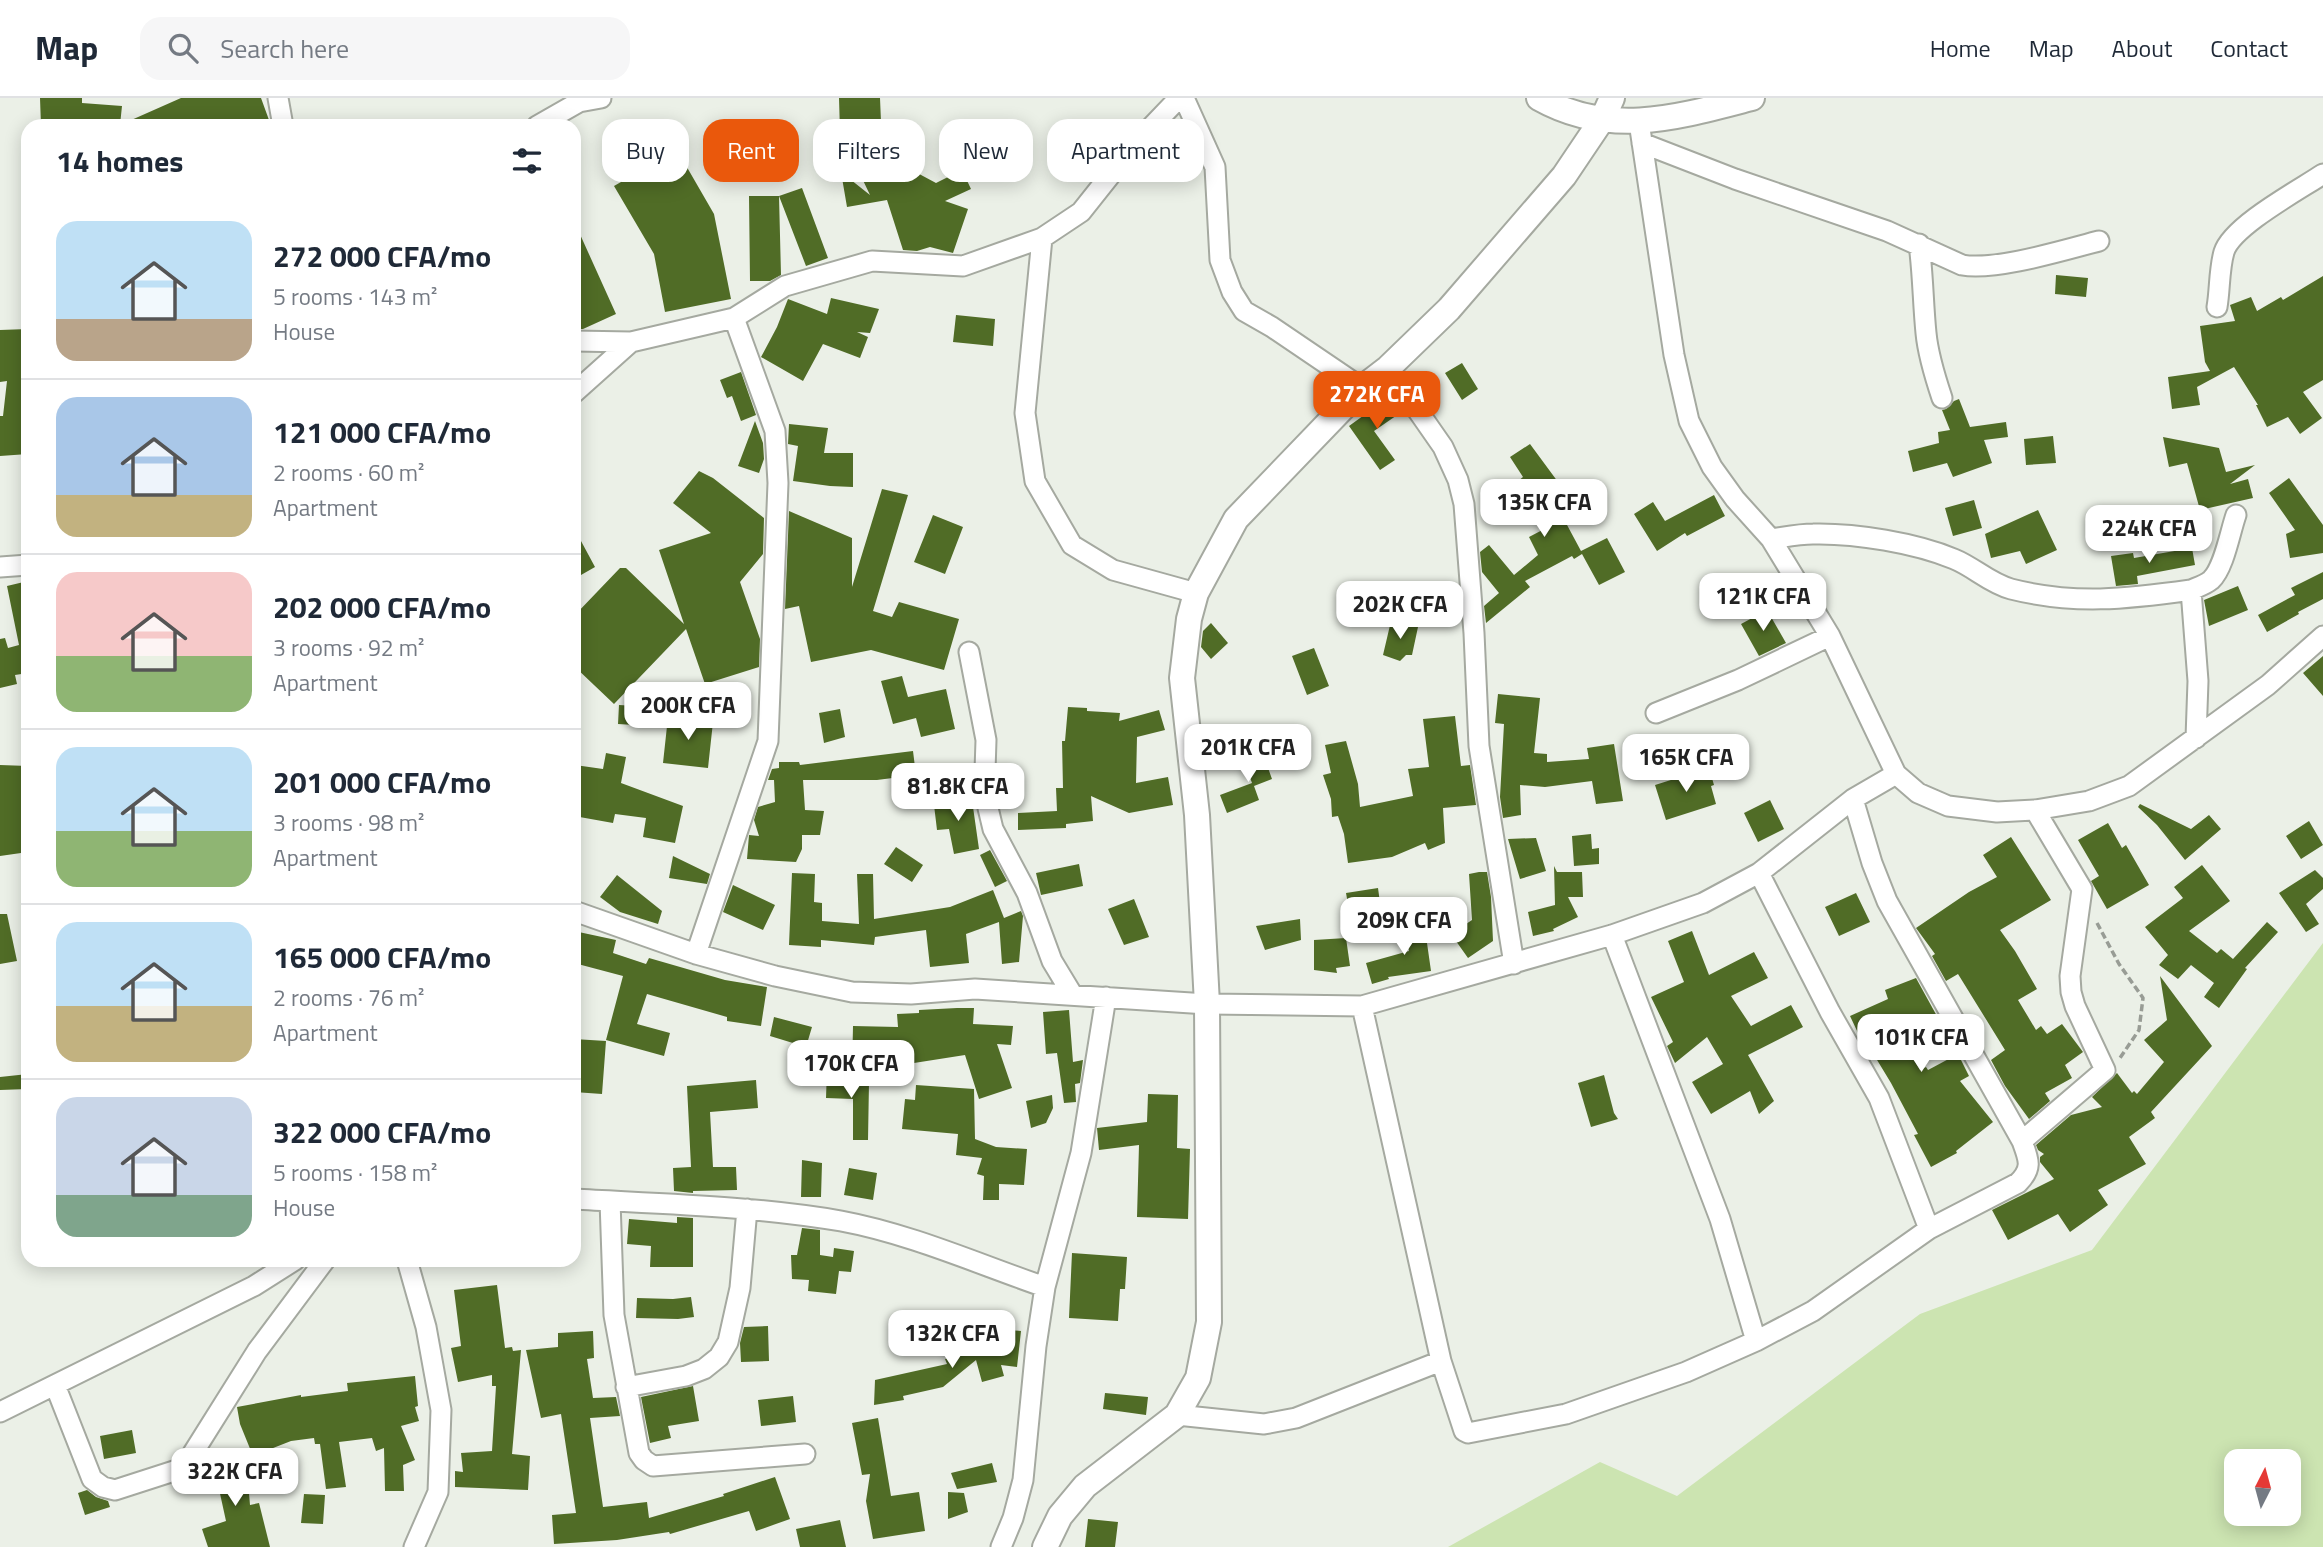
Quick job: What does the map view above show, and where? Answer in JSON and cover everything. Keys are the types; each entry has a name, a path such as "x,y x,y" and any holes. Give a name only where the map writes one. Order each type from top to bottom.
{"street":[{"path":"278,98 282,119"},
{"path":"549,119 579,102 601,98"},
{"path":"581,341 631,342 734,318 785,286 872,261 963,266 1042,238 1081,212 1135,144 1181,98 1215,167 1220,260 1232,292 1244,311 1362,388"},
{"path":"1539,98 1562,111 1607,108 1641,132 1735,178 1887,231 1949,260 1973,267 2036,257 2099,241"},
{"path":"1641,132 1675,118 1752,98"},
{"path":"1045,1547 1060,1516 1085,1486 1177,1415 1198,1378 1209,1322 1207,1004 1197,815 1182,678 1189,619 1196,593 1236,519 1362,388 1388,368 1449,309 1564,176 1607,108"},
{"path":"1641,132 1674,355 1689,421 1712,467 1735,499 1771,538 1830,636 1896,774 1918,793 1948,806 1997,812 2035,810 2089,801 2129,786 2268,685 2323,636"},
{"path":"2217,307 2224,252 2232,238 2246,225 2323,174"},
{"path":"1042,238 1026,413 1035,481 1072,545 1113,570 1196,593"},
{"path":"1919,244 1929,354 1942,398"},
{"path":"696,954 768,741 778,483 775,431 734,318"},
{"path":"581,387 631,342"},
{"path":"1388,368 1443,447 1458,480 1464,504 1479,746 1514,964"},
{"path":"1771,538 1813,534 1920,546 1957,560 1990,581 2007,588 2080,599 2111,600 2191,590 2213,579 2236,515"},
{"path":"0,567 21,566"},
{"path":"2191,590 2199,681 2196,738"},
{"path":"1656,713 1738,680 1830,636"},
{"path":"969,652 986,740 985,771 993,829 1027,894 1052,961 1072,994"},
{"path":"581,913 696,954 775,976 852,992 911,994 975,989 1207,1004 1362,1006 1612,935 1703,903 1759,873 1853,799 1896,774"},
{"path":"1362,1006 1441,1361 1464,1431 1475,1433 1566,1414 1686,1372 1756,1341 1812,1311 1929,1229 2018,1183 2027,1174 2029,1160 2022,1141 1900,925 1872,863 1853,799"},
{"path":"2022,1141 2105,1070 2071,992 2070,976 2082,889 2035,810"},
{"path":"1759,873 1830,1012 1879,1098 1929,1229"},
{"path":"1612,935 1720,1219 1756,1341"},
{"path":"1001,1547 1013,1518 1023,1480 1036,1346 1045,1287 1081,1153 1106,997"},
{"path":"581,1199 747,1209 841,1222 892,1233 1045,1287"},
{"path":"610,1201 614,1315 639,1453 653,1466 805,1454"},
{"path":"626,1387 686,1376 704,1369 719,1357 728,1342 740,1289 747,1209"},
{"path":"0,1412 254,1286 284,1267"},
{"path":"55,1385 92,1479 115,1490 177,1470 186,1464 257,1351 320,1267"},
{"path":"409,1267 426,1327 441,1410 438,1492 414,1547"},
{"path":"1177,1415 1264,1424 1296,1418 1441,1361"}],"path":[{"path":"2082,889 2103,935 2143,998 2140,1030 2124,1054 2105,1070"}],"green space":[{"path":"2323,943 2323,1547 1448,1547 1600,1462 1677,1496 1920,1314 2092,1250"}],"building":[{"path":"40,98 82,98 82,103 122,106 121,119 41,119"},
{"path":"181,98 261,98 269,119 134,119"},
{"path":"839,98 880,98 881,119 840,119"},
{"path":"689,171 714,214 731,299 665,312 654,254 614,186 621,182 689,182"},
{"path":"925,177 936,183 968,182 971,189 945,201 968,209 953,253 930,247 917,251 903,250 887,200 847,207 843,182 854,182 870,195 864,182 925,182"},
{"path":"802,188 828,258 806,266 779,196"},
{"path":"749,196 779,196 781,275 770,281 750,281"},
{"path":"581,236 616,314 581,329"},
{"path":"2056,275 2088,278 2086,297 2055,294"},
{"path":"2323,276 2323,380 2303,392 2322,418 2300,434 2288,417 2267,427 2258,405 2234,367 2197,387 2200,405 2172,409 2168,377 2210,371 2205,362 2200,326 2235,321 2230,305 2251,297 2257,311 2281,297 2283,300"},
{"path":"831,298 879,309 870,333 857,332 868,337 860,358 823,344 803,381 761,357 788,299 827,314"},
{"path":"956,315 995,319 993,346 953,342"},
{"path":"21,329 21,454 0,456 0,416 3,416 7,381 0,382 0,330"},
{"path":"1462,363 1478,389 1462,400 1445,373"},
{"path":"741,372 756,415 741,421 732,396 727,398 720,380"},
{"path":"1392,395 1403,411 1374,431 1395,460 1380,470 1349,426"},
{"path":"1959,399 1970,427 2006,422 2008,437 1984,440 1992,463 1953,477 1947,463 1913,472 1908,451 1939,443 1938,432 1950,430 1942,410"},
{"path":"755,421 763,443 764,459 759,473 738,466"},
{"path":"789,424 828,428 824,453 853,453 853,487 793,481 798,446 788,444"},
{"path":"2053,436 2056,463 2026,465 2024,439"},
{"path":"2163,437 2219,448 2226,472 2255,465 2230,484 2248,479 2253,498 2200,510 2187,463 2169,467"},
{"path":"1530,444 1572,501 1559,510 1581,551 1607,538 1625,572 1599,585 1582,554 1574,559 1572,556 1525,581 1530,587 1486,623 1484,606 1499,593 1482,572 1480,552 1489,545 1514,575 1538,555 1529,537 1550,526 1518,481 1523,477 1510,457"},
{"path":"699,471 713,478 764,518 763,554 740,582 760,639 759,667 705,684 686,629 614,704 581,673 581,609 620,568 626,568 684,624 659,550 711,533 673,503"},
{"path":"2289,478 2323,525 2323,553 2290,558 2286,534 2295,530 2269,493"},
{"path":"882,489 908,495 873,611 892,617 899,602 959,619 944,670 871,650 811,662 799,606 785,609 789,511 852,538 852,587"},
{"path":"1714,495 1725,516 1687,536 1685,533 1657,551 1634,514 1653,502 1665,521"},
{"path":"1974,500 1982,528 1953,536 1945,508"},
{"path":"2038,510 2057,550 2026,564 2020,551 1991,558 1985,534"},
{"path":"933,515 963,527 945,574 914,562"},
{"path":"581,541 595,567 581,575"},
{"path":"2192,548 2195,565 2137,576 2138,584 2116,586 2111,556 2133,553 2134,558"},
{"path":"2323,572 2323,599 2267,632 2258,615 2295,595 2291,588"},
{"path":"21,583 21,674 15,675 17,684 0,688 0,639 5,638 8,648 19,645 7,586"},
{"path":"2238,586 2248,610 2209,626 2204,600"},
{"path":"1767,610 1786,643 1759,656 1741,624"},
{"path":"1391,621 1418,627 1412,655 1406,655 1400,661 1383,655"},
{"path":"1211,623 1228,643 1211,659 1201,647 1203,631"},
{"path":"1314,648 1329,686 1307,695 1292,656"},
{"path":"2323,656 2323,696 2303,673"},
{"path":"902,676 908,697 946,689 955,729 921,737 916,718 893,724 881,681"},
{"path":"1498,694 1540,698 1534,753 1547,754 1547,762 1589,759 1587,748 1614,744 1623,801 1596,804 1592,781 1545,787 1520,785 1521,815 1503,818 1500,797 1504,724 1495,723"},
{"path":"619,705 636,706 634,725 618,724"},
{"path":"1068,707 1120,713 1119,721 1159,710 1165,730 1137,737 1136,783 1168,777 1173,805 1129,813 1091,796 1093,821 1066,824 1066,828 1018,830 1018,813 1057,811 1056,788 1063,788 1062,741 1065,741"},
{"path":"840,709 845,737 824,743 819,713"},
{"path":"1455,716 1461,766 1470,765 1476,805 1443,808 1445,843 1428,850 1425,843 1392,857 1348,863 1344,834 1338,816 1332,817 1331,799 1323,775 1331,773 1325,745 1346,741 1358,784 1360,807 1413,796 1408,769 1429,767 1423,719"},
{"path":"668,717 713,722 708,768 663,763"},
{"path":"913,751 916,775 877,780 803,780 805,810 824,811 820,835 802,835 802,849 796,862 747,859 749,835 759,836 754,820 758,807 775,802 774,780 768,780 772,769 779,768 779,762 799,762 800,765"},
{"path":"1262,751 1272,779 1254,786 1259,800 1227,813 1220,795 1252,783 1243,758"},
{"path":"606,753 626,757 621,783 683,806 675,843 643,837 646,818 615,814 613,823 581,817 581,766 603,769"},
{"path":"0,765 21,766 21,853 0,856"},
{"path":"1709,768 1716,804 1666,820 1655,785"},
{"path":"954,795 956,803 972,800 979,849 954,854 949,829 937,830 934,805 938,805 939,798"},
{"path":"1770,800 1784,829 1758,842 1744,813"},
{"path":"2140,804 2191,829 2209,815 2221,829 2185,860 2157,825 2138,807"},
{"path":"2309,821 2323,845 2301,859 2286,836"},
{"path":"2108,823 2122,848 2126,845 2149,885 2107,909 2091,881 2099,876 2078,840"},
{"path":"1591,834 1592,849 1599,848 1599,864 1574,866 1572,836"},
{"path":"2011,837 2051,900 2000,930 2037,989 2018,1000 2036,1030 2041,1026 2047,1034 2062,1024 2083,1052 2065,1065 2072,1078 2045,1093 2050,1101 2029,1119 2005,1086 1991,1060 2005,1050 1958,974 1946,981 1932,956 1935,954 1916,928 1969,892 1997,877 1983,855"},
{"path":"1536,838 1546,871 1520,879 1508,839"},
{"path":"896,847 923,865 912,882 884,864"},
{"path":"990,850 1007,881 995,887 980,855"},
{"path":"673,856 710,874 707,884 669,878"},
{"path":"1079,864 1083,886 1041,895 1036,873"},
{"path":"2202,865 2230,901 2189,931 2217,953 2221,949 2233,959 2267,922 2278,932 2245,968 2247,969 2219,1008 2204,997 2214,983 2191,965 2178,979 2159,965 2168,955 2145,927 2183,898 2174,887"},
{"path":"1554,866 1557,872 1582,872 1583,897 1568,897 1578,917 1553,929 1554,931 1533,936 1528,912 1555,905"},
{"path":"2315,870 2323,878 2323,889 2306,904 2319,924 2306,932 2279,893"},
{"path":"1487,872 1493,941 1468,958 1451,934 1472,920 1469,874"},
{"path":"792,873 815,874 814,902 822,903 822,921 859,924 857,874 873,874 874,919 950,907 993,890 1004,918 1021,911 1023,916 1019,962 1002,964 999,922 966,934 969,963 930,967 926,930 875,937 874,945 821,940 821,947 789,945"},
{"path":"617,875 662,911 658,924 620,912 600,897"},
{"path":"733,885 775,905 763,930 723,912"},
{"path":"1378,888 1381,910 1350,915 1346,893"},
{"path":"1856,893 1870,922 1839,936 1825,907"},
{"path":"1134,899 1149,937 1124,945 1108,909"},
{"path":"0,914 7,914 17,961 0,964"},
{"path":"1300,919 1301,940 1265,950 1256,926"},
{"path":"1424,922 1431,971 1388,977 1389,979 1372,984 1366,963 1409,951 1405,925"},
{"path":"1692,931 1709,975 1754,952 1768,978 1731,996 1751,1026 1791,1005 1803,1027 1748,1055 1774,1101 1759,1114 1750,1091 1711,1114 1692,1082 1723,1064 1707,1037 1675,1063 1667,1046 1673,1042 1651,997 1684,982 1668,941"},
{"path":"581,932 616,940 613,953 646,964 649,958 725,980 767,987 761,1026 727,1021 727,1017 647,994 637,1024 670,1033 664,1056 606,1040 623,976 581,965"},
{"path":"1346,938 1350,966 1336,968 1337,973 1314,970 1314,940"},
{"path":"2160,976 2212,1046 2151,1112 2155,1118 2129,1137 2146,1164 2098,1190 2108,1205 2070,1232 2058,1214 2008,1240 1992,1210 2054,1179 2040,1162 2040,1157 2044,1154 2036,1145 2071,1115 2102,1107 2092,1097 2117,1073 2132,1093 2134,1091 2137,1094 2164,1062 2144,1040 2167,1020"},
{"path":"1916,978 1938,1018 1898,1033 1920,1070 1926,1067 1928,1070 1958,1054 1969,1076 1960,1081 1993,1122 1956,1151 1957,1153 1931,1167 1914,1135 1918,1134 1891,1083 1871,1050 1867,1052 1850,1016 1888,999 1885,990"},
{"path":"974,1008 973,1024 1013,1026 1011,1045 997,1044 1012,1088 979,1099 965,1055 914,1063 870,1060 870,1070 852,1073 853,1026 898,1027 897,1014"},
{"path":"1069,1010 1073,1062 1083,1060 1080,1083 1075,1084 1076,1102 1064,1103 1057,1053 1046,1054 1043,1012"},
{"path":"774,1017 812,1027 806,1047 770,1036"},
{"path":"581,1039 606,1041 602,1094 581,1092"},
{"path":"827,1069 844,1069 845,1080 869,1082 868,1140 853,1140 853,1099 826,1098"},
{"path":"21,1075 21,1089 0,1090 0,1077"},
{"path":"1604,1075 1618,1119 1591,1127 1578,1083"},
{"path":"756,1080 758,1108 710,1112 713,1167 736,1167 737,1190 693,1193 674,1191 673,1168 691,1167 687,1086"},
{"path":"916,1085 974,1089 975,1139 996,1147 1027,1149 1024,1185 999,1184 999,1200 983,1200 984,1176 977,1174 982,1158 956,1155 958,1134 902,1129 905,1099 915,1100"},
{"path":"1148,1094 1178,1095 1177,1148 1190,1149 1188,1219 1137,1217 1139,1145 1099,1150 1097,1128 1147,1122"},
{"path":"1052,1095 1053,1108 1046,1123 1031,1128 1026,1101"},
{"path":"802,1160 822,1163 821,1197 801,1197"},
{"path":"849,1168 877,1173 873,1200 844,1195"},
{"path":"677,1217 693,1218 693,1267 650,1267 651,1246 627,1244 629,1219 677,1223"},
{"path":"802,1228 820,1230 820,1255 833,1257 834,1248 854,1251 851,1272 839,1271 836,1294 808,1291 809,1280 792,1279 791,1255 797,1255"},
{"path":"1072,1253 1127,1257 1125,1289 1120,1289 1118,1321 1069,1318"},
{"path":"497,1285 505,1348 521,1350 512,1454 530,1456 528,1490 455,1487 455,1471 463,1472 461,1453 492,1451 496,1386 492,1386 492,1375 458,1382 451,1348 461,1346 454,1290"},
{"path":"691,1297 694,1317 636,1318 637,1298"},
{"path":"768,1326 769,1361 741,1362 740,1343 744,1327"},
{"path":"998,1329 1021,1331 1017,1367 1001,1365 1004,1376 982,1382 976,1360 943,1387 903,1396 904,1400 874,1405 875,1380 947,1364 945,1359 998,1346"},
{"path":"593,1331 594,1358 587,1359 593,1398 616,1397 620,1416 590,1418 603,1507 647,1502 649,1518 724,1496 723,1494 775,1477 790,1519 756,1531 749,1511 670,1534 554,1544 552,1515 576,1513 561,1414 541,1418 526,1350 558,1347 558,1333"},
{"path":"415,1376 418,1406 415,1407 419,1421 401,1426 415,1460 403,1465 404,1491 385,1491 384,1448 376,1451 372,1438 339,1442 346,1487 326,1489 320,1444 315,1444 314,1438 291,1441 253,1456 240,1424 237,1407 301,1395 348,1391 347,1383"},
{"path":"693,1386 699,1421 668,1426 671,1438 650,1443 641,1397"},
{"path":"1105,1393 1148,1397 1146,1415 1103,1409"},
{"path":"793,1396 796,1422 761,1426 758,1400"},
{"path":"878,1418 891,1496 919,1492 925,1531 873,1539 866,1501 870,1474 862,1475 852,1423"},
{"path":"132,1430 136,1453 104,1459 100,1436"},
{"path":"246,1458 250,1505 259,1503 270,1547 208,1547 202,1529 226,1521 219,1489 209,1490 206,1461"},
{"path":"992,1463 997,1482 957,1489 951,1473"},
{"path":"87,1490 108,1501 110,1507 85,1515 78,1493"},
{"path":"948,1492 964,1493 968,1512 948,1519"},
{"path":"304,1494 325,1495 323,1524 301,1523"},
{"path":"1088,1519 1118,1522 1115,1547 1085,1547"},
{"path":"840,1520 846,1547 800,1547 796,1529"}]}
